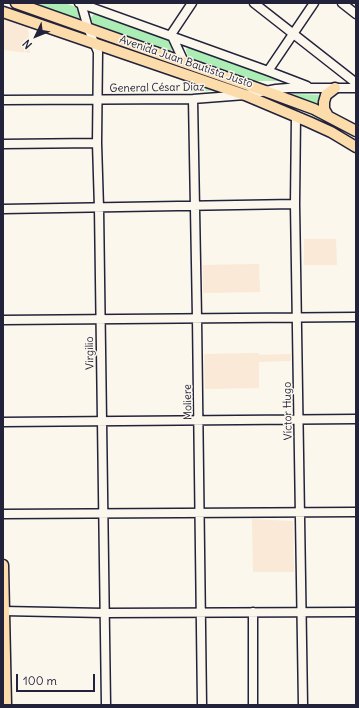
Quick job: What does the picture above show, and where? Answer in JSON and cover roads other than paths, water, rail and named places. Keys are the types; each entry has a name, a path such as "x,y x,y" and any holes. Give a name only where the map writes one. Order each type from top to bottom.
{"main road":[{"name":"Avenida Juan Bautista Justo","path":"16,3 265,91 328,116 356,132"},
{"name":"Avenida Juan Bautista Justo","path":"3,12 245,95 331,132 356,147"},
{"path":"328,116 324,109 324,102 326,95 335,88"},
{"path":"3,565 6,705"}],"street":[{"name":"Virgilio","path":"80,3 98,52 97,143 106,705"},
{"name":"Avenida Juan Bautista Justo","path":"80,3 309,87"},
{"path":"184,62 172,36 173,30 192,3"},
{"path":"254,3 356,83"},
{"path":"268,71 314,3"},
{"path":"342,3 356,14"},
{"name":"General César Díaz","path":"3,100 193,100 309,87 356,88"},
{"name":"Moliere","path":"193,100 198,318 202,705"},
{"name":"Víctor Hugo","path":"296,116 295,204 303,705"},
{"path":"3,144 97,143"},
{"path":"3,210 295,204"},
{"path":"3,320 356,317"},
{"path":"3,422 356,419"},
{"path":"3,514 356,512"},
{"path":"3,611 104,613 302,611 356,612"},
{"path":"253,612 253,705"}]}
